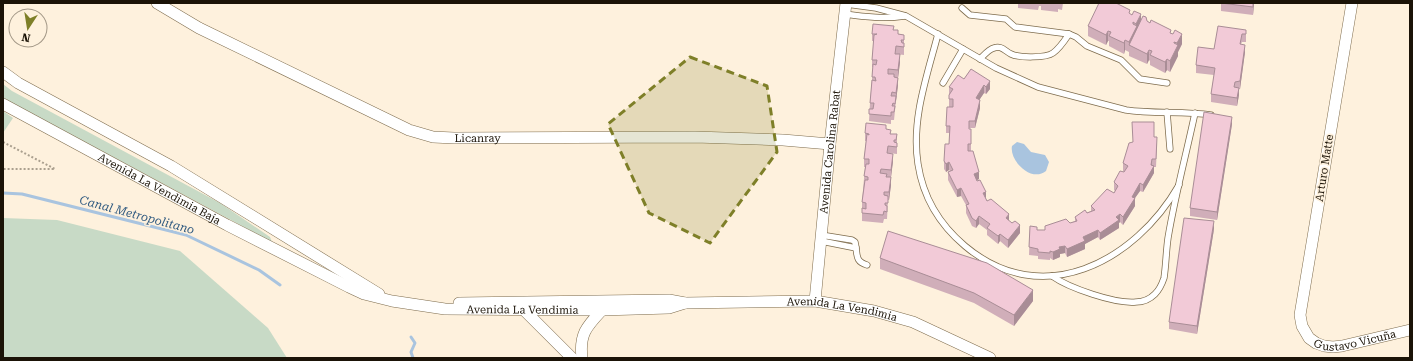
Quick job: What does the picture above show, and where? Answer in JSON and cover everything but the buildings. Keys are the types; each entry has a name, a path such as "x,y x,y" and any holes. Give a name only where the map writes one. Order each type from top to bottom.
{"street":[{"name":"Licanray","path":"157,3 199,28 409,130 427,135 454,138 695,137 783,140 830,144"},
{"name":"Arturo Matte","path":"1304,332 1300,321 1300,315 1352,3"},
{"name":"Avenida Carolina Rabat","path":"815,301 830,144 846,7"},
{"name":"Avenida La Vendimia Baja","path":"3,72 18,83 171,166 392,301"},
{"name":"Avenida La Vendimia Baja","path":"3,104 318,272 364,294 392,301"},
{"name":"Avenida La Vendimia Baja","path":"280,233 318,272"},
{"name":"Avenida La Vendimia","path":"392,301 416,306 431,306 446,303 669,300 685,303 815,301 891,315 912,322 990,358"},
{"path":"516,302 572,358"},
{"name":"Avenida La Vendimia","path":"431,306 446,309 602,310 669,308 685,303"},
{"path":"582,358 581,344 585,330 589,323 602,310"},
{"name":"Gustavo Vicuña","path":"1304,332 1316,344 1333,347 1410,330"}],"lane":[{"path":"846,7 875,18 894,18 906,16"},
{"path":"846,7 876,8 906,16 980,59 1038,87 1126,110 1139,112 1195,113 1215,116"},
{"path":"962,8 970,15 1006,19 1015,26 1069,34 1076,37 1087,46 1121,60 1140,80 1167,83"},
{"path":"938,34 920,103 916,134 918,165 924,188 933,209 945,226 970,250 993,265 1016,274 1028,276 1052,276 1066,274 1092,265 1117,252 1141,234 1162,212 1179,185"},
{"path":"980,59 989,50 995,47 1002,48 1011,54 1021,56 1048,55 1054,52 1069,34"},
{"path":"943,84 964,49"},
{"path":"1167,112 1170,149"},
{"path":"1052,276 1059,281 1083,291 1111,299 1137,302 1149,298 1159,290 1164,278 1168,239 1195,113"},
{"path":"821,238 852,240 855,242 857,259 860,263 867,265"}],"path":[{"path":"3,142 55,169 3,170"}],"highlighted area":[{"path":"690,57 767,86 777,152 710,243 649,213 608,124"}],"green space":[{"path":"3,84 12,91 220,203 270,237 272,242 3,98"},
{"path":"3,111 13,118 3,133"},
{"path":"3,218 57,220 180,251 268,328 287,358 3,358"}],"water":[{"path":"1017,142 1024,144 1031,152 1045,155 1049,162 1046,171 1040,174 1034,174 1028,172 1017,163 1012,152 1012,146"}],"waterway":[{"name":"Canal Metropolitano","path":"3,193 22,194 186,235 259,270 280,285"},
{"name":"Canal Metropolitano","path":"411,337 415,343 411,352 413,358"}]}
